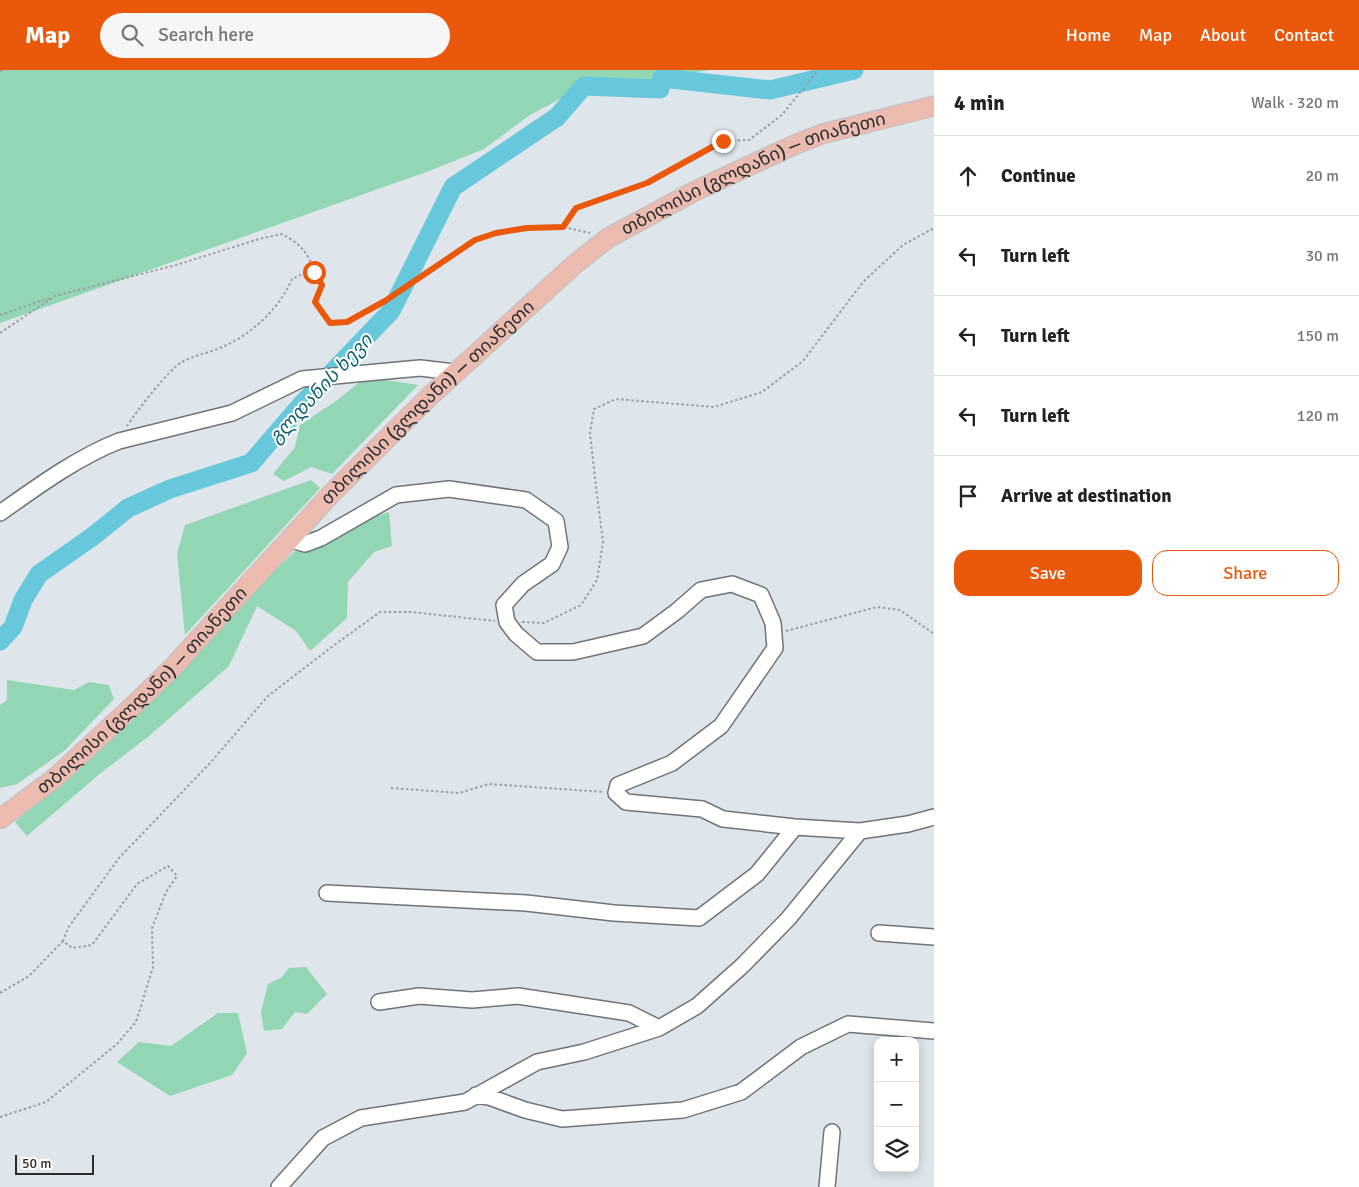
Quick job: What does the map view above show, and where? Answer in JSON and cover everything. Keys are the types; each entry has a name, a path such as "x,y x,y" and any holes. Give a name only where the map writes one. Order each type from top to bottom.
{"main road":[{"name":"თბილისი (გლდანი) — თიანეთი","path":"0,820 55,778 172,668 332,493 454,372 575,264 608,238 694,192 794,144 822,134 934,106"}],"street":[{"path":"0,513 70,467 105,447 119,441 232,413 302,379 420,368 454,372"},
{"path":"289,539 305,544 321,538 396,495 449,489 526,500 556,521 560,547 552,564 522,584 504,605 506,622 516,634 538,652 574,652 643,636 677,611 701,590 732,584 761,595 773,623 775,648 721,726 672,763 618,785 616,793 626,802 702,809 723,819 795,827 860,831 908,824 934,817"},
{"path":"327,893 526,903 614,913 699,918 757,874 795,827"},
{"path":"280,1187 323,1138 361,1118 465,1102 537,1062 584,1052 659,1028 697,1006 742,966 788,919 860,831"},
{"path":"879,933 934,937"},
{"path":"378,1002 419,996 472,1000 518,996 630,1013 659,1028"},
{"path":"476,1096 489,1097 525,1110 562,1119 683,1110 741,1092 801,1047 848,1024 934,1031"},
{"path":"827,1187 832,1132"}],"path":[{"path":"0,71 4,70"},
{"path":"563,227 576,208 647,183 723,141 749,140 782,115 818,70"},
{"path":"0,315 55,296 176,265 259,239 282,234 296,242 309,256 314,272 322,285 315,302 330,323 347,322 385,301 475,240 496,233 527,228 563,227 608,238"},
{"path":"0,993 29,976 63,941 68,928 119,858 211,762 268,696 380,612 412,612 506,622 544,623 581,605 597,580 603,542 590,433 594,409 616,399 714,407 762,392 803,361 863,282 903,245 934,228"},
{"path":"119,441 131,419 163,380 180,363 223,347 244,335 270,312 286,292 292,279 306,272 314,272"},
{"path":"0,334 55,296"},
{"path":"774,634 877,607 900,610 934,634"},
{"path":"391,788 459,793 489,784 616,793"},
{"path":"0,1117 46,1102 117,1044 136,1022 153,967 152,928 166,892 177,876 168,866 137,884 92,945 72,948 63,941"}],"green space":[{"path":"0,70 710,70 662,78 584,86 530,115 484,149 429,171 0,323"},
{"path":"366,377 418,385 332,474 311,467 284,481 273,474 295,447 300,425 336,401"},
{"path":"311,480 320,488 185,635 177,554 185,525"},
{"path":"389,512 392,546 374,552 348,582 347,618 310,651 296,631 257,606 229,666 149,736 102,772 27,836 15,822 137,713 239,604 295,551 322,546 365,519"},
{"path":"7,680 74,690 89,682 109,685 114,699 64,751 17,784 0,788 0,705 7,700"},
{"path":"306,967 327,994 307,1014 295,1012 282,1029 264,1031 261,1012 268,984 281,978 289,968"},
{"path":"218,1013 238,1013 247,1053 232,1075 170,1096 117,1062 139,1042 171,1046"}],"waterway":[{"name":"გლდანის ხევი","path":"0,641 13,627 23,600 39,574 92,537 128,508 170,489 251,463 302,404 391,311 453,187 557,117 584,86 660,89 662,78 770,90 854,70"}],"route":[{"path":"314,272 322,285 315,302 330,323 347,322 385,301 475,240 496,233 527,228 563,227 576,208 647,183 723,141"}]}
